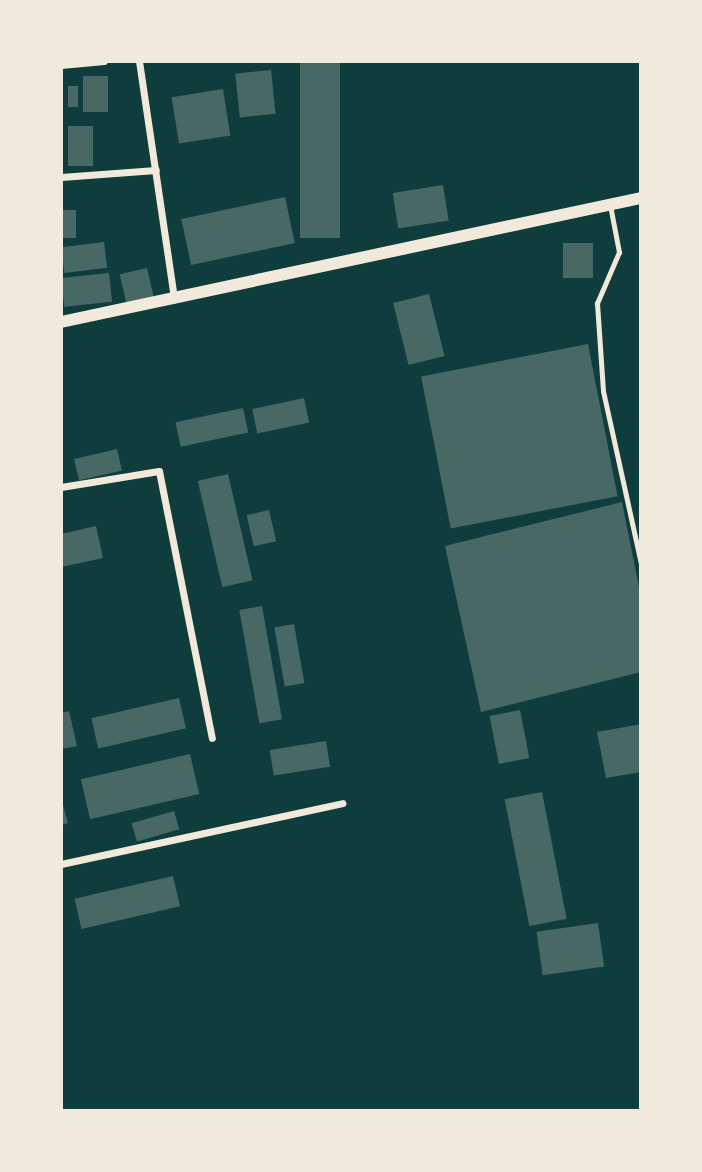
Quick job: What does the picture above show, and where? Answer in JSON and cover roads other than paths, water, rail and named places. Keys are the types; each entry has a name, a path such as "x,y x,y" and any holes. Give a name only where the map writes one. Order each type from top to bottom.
{"street":[{"path":"61,65 104,61"},
{"path":"139,61 174,300"},
{"path":"61,177 156,170"},
{"path":"61,322 174,300 641,198"},
{"path":"61,487 159,471 212,738"},
{"path":"61,864 342,803"}],"lane":[{"path":"610,205 619,253 597,303 603,391 641,564"}]}
